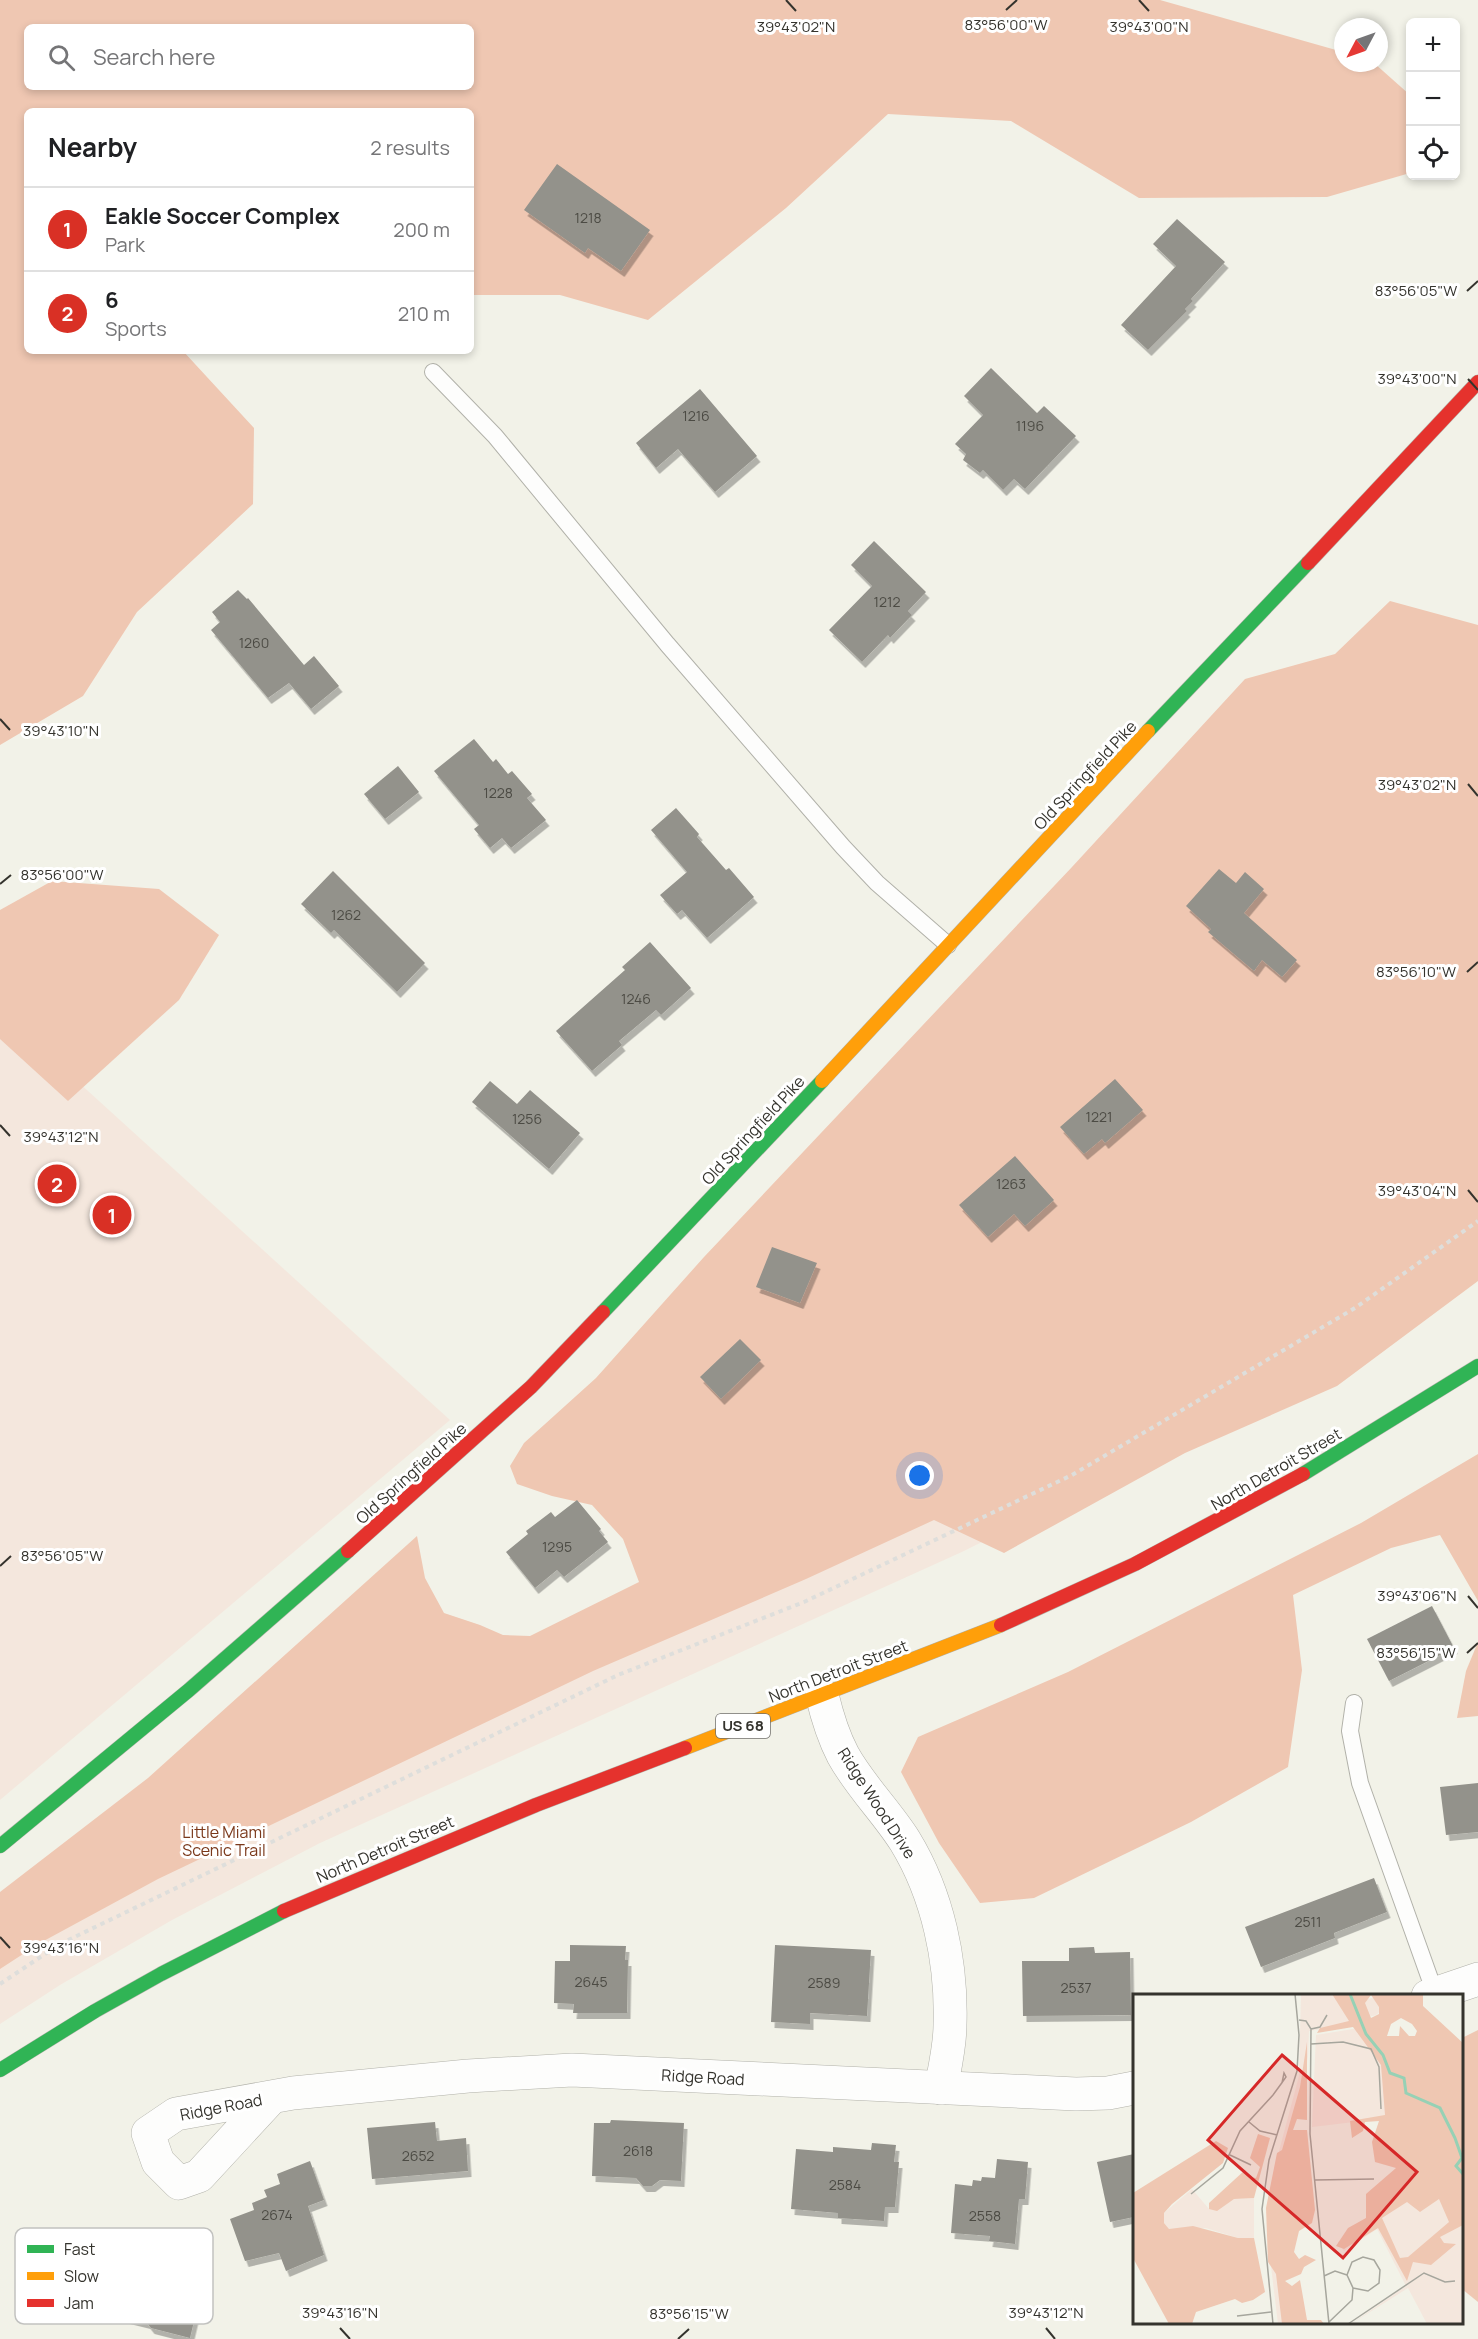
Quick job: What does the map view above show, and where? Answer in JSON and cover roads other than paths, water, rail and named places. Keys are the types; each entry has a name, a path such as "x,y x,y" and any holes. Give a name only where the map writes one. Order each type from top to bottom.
{"main road":[{"name":"Old Springfield Pike","path":"0,1846 198,1682 434,1476 579,1339 1478,382"},
{"name":"North Detroit Street","path":"0,2070 161,1974 297,1904 536,1805 1015,1620 1136,1565 1277,1491 1478,1366"}],"street":[{"name":"Ridge Wood Drive","path":"822,1695 829,1724 843,1755 906,1842 936,1911 950,1978 951,2025 941,2088"},
{"path":"1432,1994 1478,1979"},
{"name":"Ridge Road","path":"272,2097 468,2076 572,2070 1076,2094 1133,2088"}],"lane":[{"path":"433,372 495,436 667,644 843,847 877,883 948,945"},
{"path":"1354,1703 1350,1731 1360,1783 1432,1994"}],"place":[{"name":"6","path":"57,1184"},
{"name":"Eakle Soccer Complex","path":"112,1215"}],"park label":[{"name":"Little Miami Scenic Trail","path":"224,1841"}]}
